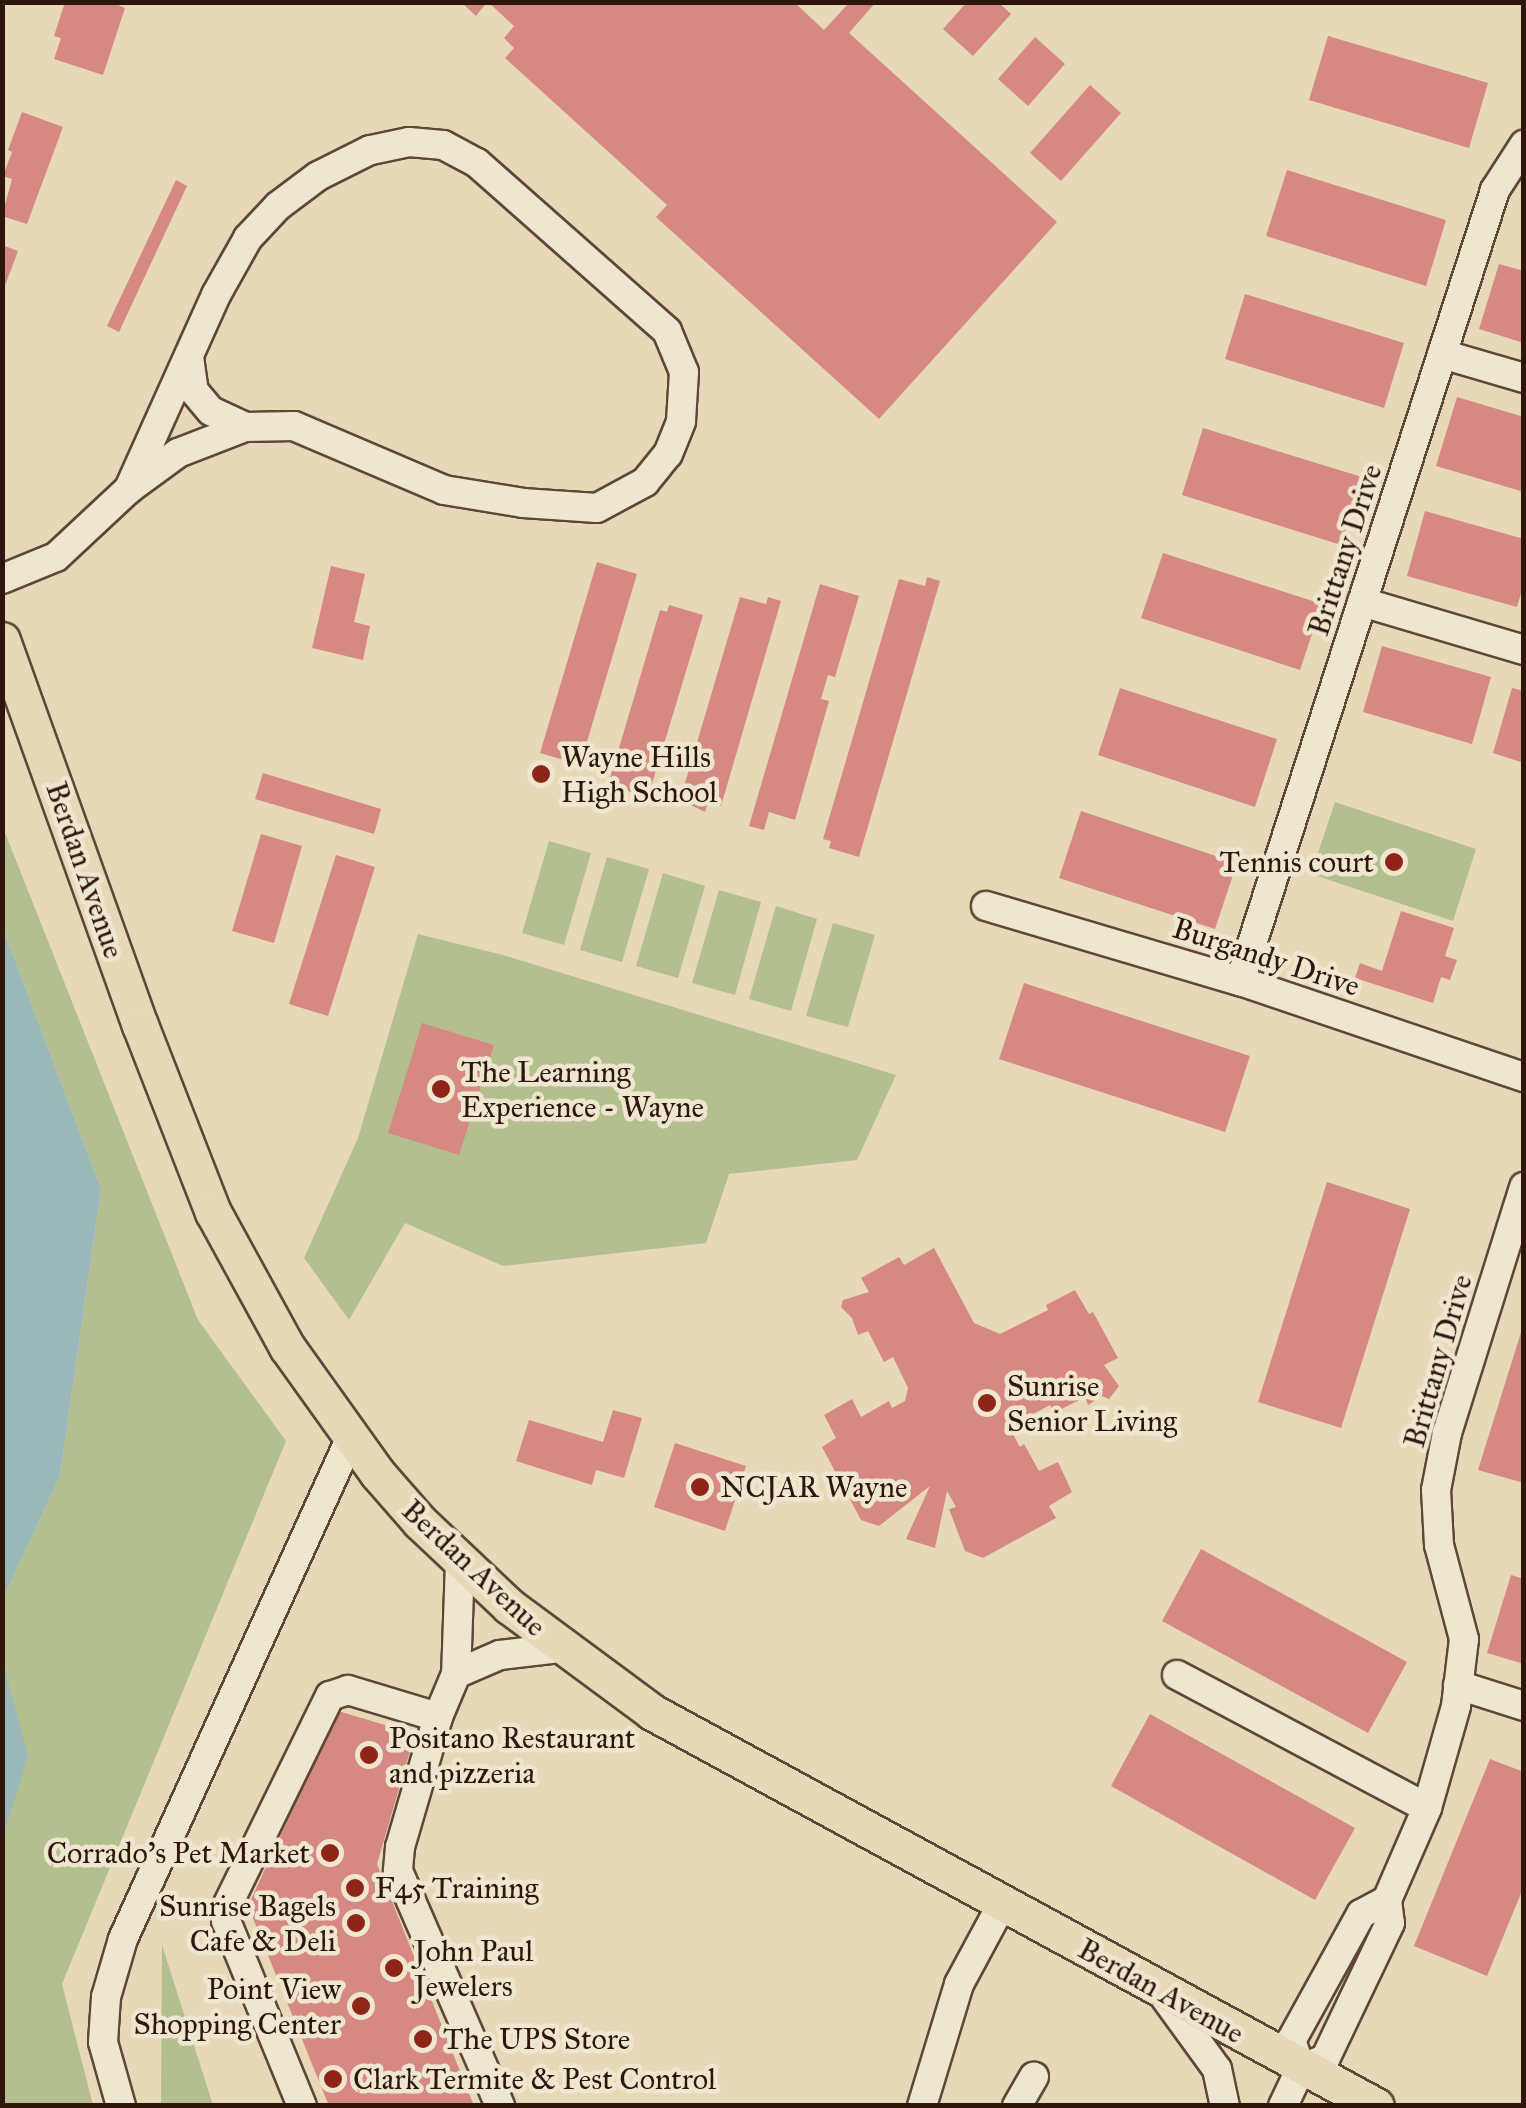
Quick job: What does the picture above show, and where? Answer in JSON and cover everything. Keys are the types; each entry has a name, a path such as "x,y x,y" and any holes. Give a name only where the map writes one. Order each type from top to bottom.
{"main road":[{"name":"Berdan Avenue","path":"2,640 140,1025 212,1212 286,1347 378,1474 460,1562 560,1648 652,1712 1376,2106"}],"street":[{"path":"2,579 56,557 129,490 178,453 245,427 294,426 444,490 523,503 597,508 645,482 668,454 681,421 684,372 666,331 477,163 443,144 410,142 370,150 318,176 278,206 248,238 129,490"},
{"name":"Brittany Drive","path":"1240,980 1494,190 1524,146"},
{"path":"1442,354 1524,378"},
{"path":"189,357 194,391 211,411 245,427"},
{"path":"1362,602 1524,650"},
{"name":"Burgandy Drive","path":"986,906 1240,980 1524,1077"},
{"name":"Brittany Drive","path":"1301,2068 1326,2059 1390,1923 1387,1900 1426,1808 1458,1685 1464,1639 1439,1545 1436,1490 1447,1432 1524,1188"},
{"path":"121,2106 103,2042 106,1997 122,1939 351,1437"},
{"path":"460,1562 456,1674 438,1716 400,1847 398,1872 500,2106"},
{"path":"456,1674 500,1655 560,1648"},
{"path":"1177,1675 1426,1808"},
{"path":"1458,1685 1524,1706"},
{"path":"302,2106 226,1921 227,1906 330,1696 348,1690 438,1716"},
{"path":"922,2106 958,1984 1002,1904"},
{"path":"1160,1991 1217,2068 1225,2106"},
{"path":"1283,2106 1301,2068"},
{"path":"1018,2106 1034,2078"}],"green space":[{"name":"Tennis court","path":"1335,802 1476,849 1453,921 1311,874"},
{"path":"2,825 198,1320 286,1441 62,1984 93,2105 3,2105 3,1838 27,1756 3,1662 3,1599 60,1476 101,1189 3,928"},
{"path":"549,841 591,853 564,945 522,933"},
{"path":"607,857 649,869 622,962 580,950"},
{"path":"663,873 705,886 678,978 636,966"},
{"path":"719,890 761,902 735,995 692,983"},
{"path":"776,906 817,919 791,1011 749,999"},
{"path":"833,923 875,935 848,1027 806,1016"},
{"path":"418,934 503,955 896,1075 857,1160 729,1174 706,1243 503,1266 405,1223 349,1320 304,1258 358,1138"},
{"path":"162,1945 213,2105 161,2105"}],"water":[{"path":"3,928 101,1189 60,1476 3,1599"},
{"path":"3,1662 28,1756 2,1838"}],"building":[{"path":"65,2 111,2 125,8 103,75 54,59 61,38 54,36"},
{"path":"461,2 487,2 476,16"},
{"path":"488,2 794,2 824,30 847,5 844,2 876,2 849,33 1057,222 879,419 656,217 667,205 505,58 514,48 504,38 514,26"},
{"path":"967,2 998,2 1011,14 973,56 943,29"},
{"path":"1328,36 1488,83 1469,148 1309,100"},
{"path":"1035,37 1065,64 1028,106 998,79"},
{"path":"1090,85 1121,113 1061,181 1030,153"},
{"path":"22,112 63,127 27,224 2,216 12,179 3,176 12,152 8,150"},
{"path":"1287,170 1446,220 1426,286 1266,236"},
{"path":"176,180 187,186 119,332 107,326"},
{"path":"2,245 18,251 3,291 2,291"},
{"path":"1499,264 1524,271 1524,343 1479,329"},
{"path":"1245,294 1404,343 1384,408 1225,359"},
{"path":"1457,397 1524,417 1524,492 1436,466"},
{"path":"1203,428 1362,477 1341,545 1182,495"},
{"path":"1425,511 1524,539 1524,583 1517,607 1407,576"},
{"path":"1163,553 1322,604 1300,670 1141,618"},
{"path":"597,562 637,574 586,745 580,743 574,763 540,753"},
{"path":"331,566 365,574 354,622 370,626 363,660 312,648"},
{"path":"927,577 940,581 859,857 829,848 831,841 823,839 899,579 925,586"},
{"path":"820,584 859,596 835,677 828,675 821,699 829,701 795,820 769,812 764,830 749,826"},
{"path":"740,597 766,604 768,597 781,601 721,806 708,802 705,812 680,800"},
{"path":"669,605 703,615 648,797 608,785 660,610 667,612"},
{"path":"1382,646 1491,677 1472,744 1363,712"},
{"path":"1120,688 1277,739 1255,807 1098,755"},
{"path":"1512,688 1524,691 1524,763 1493,753"},
{"path":"263,773 381,809 374,834 255,799"},
{"path":"1081,811 1237,863 1215,929 1059,878"},
{"path":"261,834 302,846 274,943 232,931"},
{"path":"336,855 375,867 328,1016 289,1004"},
{"path":"1401,911 1454,928 1445,956 1457,960 1450,980 1441,977 1433,1003 1355,978 1360,963 1382,971"},
{"path":"1024,983 1250,1056 1225,1132 999,1059"},
{"name":"The Learning Experience - Wayne","path":"422,1023 494,1045 459,1155 388,1133"},
{"path":"1327,1182 1410,1209 1341,1428 1258,1402"},
{"name":"Sunrise Senior Living","path":"934,1248 974,1323 1000,1334 1048,1310 1046,1305 1075,1290 1089,1314 1093,1312 1118,1358 1104,1365 1119,1386 1109,1399 1102,1396 1088,1405 1085,1397 1054,1413 1050,1405 1020,1421 1014,1436 1020,1447 1024,1444 1039,1471 1058,1462 1072,1492 1049,1506 1056,1518 983,1558 965,1551 949,1509 956,1507 947,1491 935,1548 906,1539 930,1486 879,1526 861,1520 822,1447 836,1438 824,1415 852,1399 861,1417 889,1401 892,1408 905,1401 908,1388 893,1357 884,1362 868,1331 858,1335 852,1318 841,1307 843,1300 869,1292 861,1278 899,1257 904,1265"},
{"path":"1524,1327 1524,1483 1478,1470"},
{"path":"613,1410 642,1418 624,1478 596,1470 592,1485 516,1461 529,1420 603,1442"},
{"name":"NCJAR Wayne","path":"675,1443 746,1466 725,1531 654,1507"},
{"path":"1201,1549 1407,1662 1368,1733 1162,1621"},
{"path":"1511,1575 1524,1579 1524,1664 1487,1653"},
{"name":"Point View Shopping Center","path":"338,1711 415,1734 377,1864 474,2106 329,2106 248,1906"},
{"path":"1150,1714 1355,1828 1315,1900 1111,1786"},
{"path":"1490,1759 1524,1772 1524,1886 1487,1976 1414,1946"}],"place":[{"name":"Wayne Hills High School","path":"541,774"},
{"name":"Tennis court","path":"1394,862"},
{"name":"The Learning Experience - Wayne","path":"441,1089"},
{"name":"Sunrise Senior Living","path":"987,1403"},
{"name":"NCJAR Wayne","path":"700,1487"},
{"name":"Positano Restaurant and pizzeria","path":"369,1755"},
{"name":"Corrado's Pet Market","path":"330,1853"},
{"name":"F45 Training","path":"355,1888"},
{"name":"Sunrise Bagels Cafe & Deli","path":"356,1923"},
{"name":"John Paul Jewelers","path":"394,1968"},
{"name":"Point View Shopping Center","path":"361,2006"},
{"name":"The UPS Store","path":"423,2039"},
{"name":"Clark Termite & Pest Control","path":"333,2079"}]}
